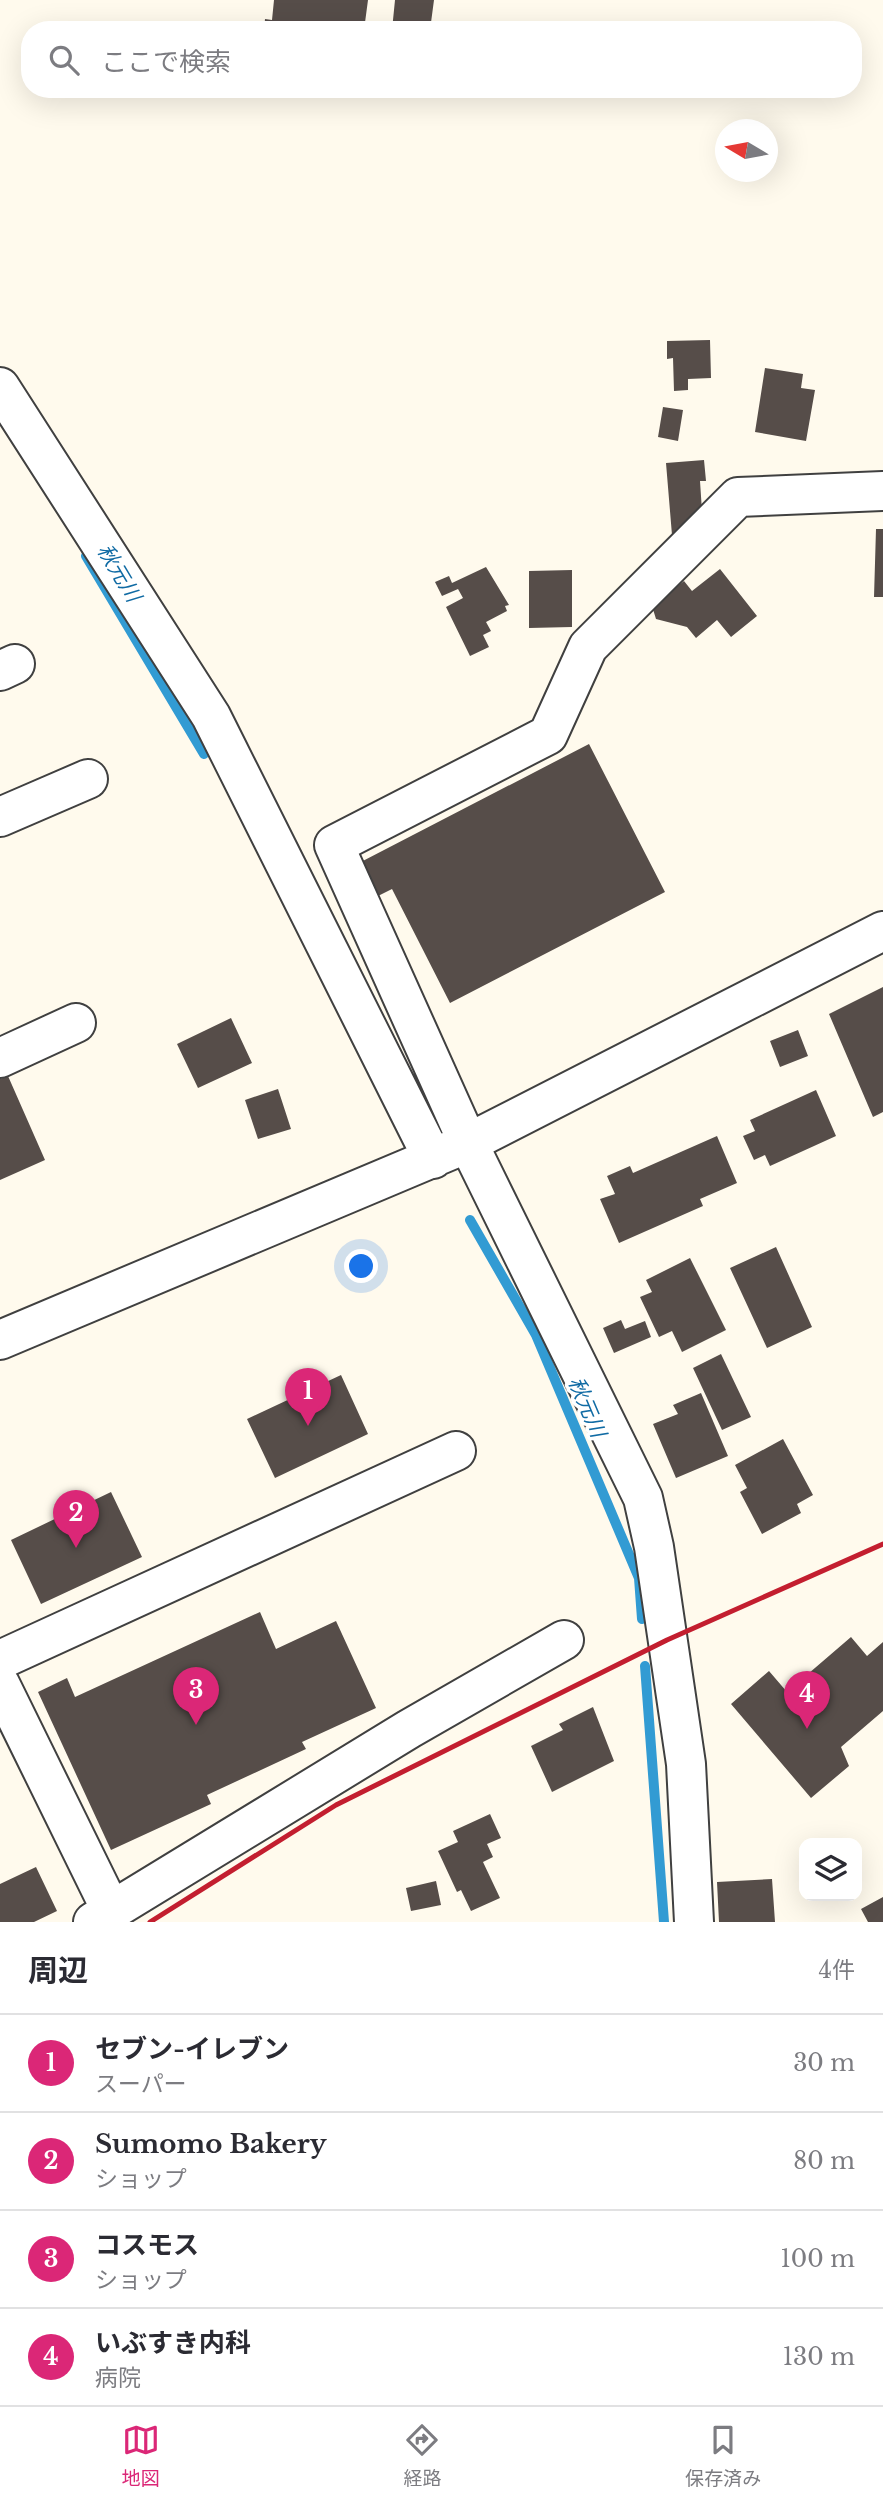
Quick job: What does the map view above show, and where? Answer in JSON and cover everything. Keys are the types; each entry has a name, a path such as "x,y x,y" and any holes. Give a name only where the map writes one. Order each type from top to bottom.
{"street":[{"path":"0,387 211,716 433,1159"},
{"path":"694,1922 686,1764 654,1548 643,1498 468,1143 334,845 548,735 588,648 738,498 883,491"},
{"path":"0,817 88,779"},
{"path":"0,1340 468,1143 883,931"},
{"path":"0,1058 76,1023"},
{"path":"0,1660 456,1451"},
{"path":"0,1684 103,1917 409,1728 564,1640"}],"building":[{"path":"274,0 368,0 365,21 265,21 272,20"},
{"path":"395,0 434,0 431,21 393,21"},
{"path":"710,340 711,378 688,379 688,390 674,391 673,358 667,359 667,341"},
{"path":"765,368 803,374 801,388 815,390 806,441 755,432"},
{"path":"663,407 683,410 678,441 658,437"},
{"path":"704,460 706,481 700,481 702,511 688,534 672,535 666,463"},
{"path":"876,529 883,529 883,597 874,597"},
{"path":"486,567 509,605 505,606 507,611 486,622 491,631 483,635 489,647 470,656 446,607 463,598 458,589 442,596 435,582 449,576 452,583"},
{"path":"720,569 757,616 731,637 717,620 696,638 687,627 656,619 652,606 684,581 692,591"},
{"path":"572,570 572,627 529,628 529,571"},
{"path":"589,744 665,892 450,1003 392,889 374,898 357,864"},
{"path":"883,987 883,1112 873,1117 829,1014"},
{"path":"231,1018 252,1063 198,1088 177,1044"},
{"path":"798,1030 808,1056 780,1067 770,1041"},
{"path":"8,1076 45,1160 0,1180 0,1079"},
{"path":"278,1089 291,1129 258,1139 245,1100"},
{"path":"816,1090 836,1136 770,1166 765,1155 754,1160 743,1136 755,1131 750,1120"},
{"path":"717,1136 737,1183 700,1199 703,1206 619,1243 600,1199 615,1194 607,1176 630,1166 633,1173"},
{"path":"776,1247 812,1327 767,1348 730,1268"},
{"path":"690,1258 726,1330 682,1352 672,1331 659,1337 640,1297 652,1292 646,1280"},
{"path":"621,1320 625,1329 645,1321 651,1337 614,1353 603,1328"},
{"path":"721,1354 751,1417 722,1430 693,1368"},
{"path":"341,1375 368,1434 275,1478 247,1419"},
{"path":"701,1393 728,1456 676,1478 653,1424 678,1414 673,1405"},
{"path":"783,1439 813,1495 797,1504 801,1513 762,1534 740,1492 747,1488 735,1465"},
{"path":"111,1492 142,1557 41,1604 11,1540"},
{"path":"260,1612 276,1649 336,1621 376,1708 302,1742 306,1749 207,1795 211,1804 111,1850 38,1692 67,1678 75,1697"},
{"path":"851,1637 867,1656 883,1642 883,1711 841,1747 849,1766 811,1798 731,1704 769,1671 787,1692"},
{"path":"593,1707 614,1761 552,1792 531,1746 563,1730 559,1724"},
{"path":"490,1814 501,1838 487,1844 493,1857 483,1862 500,1898 471,1911 461,1890 457,1892 438,1851 458,1842 453,1831"},
{"path":"36,1867 57,1911 34,1922 0,1922 0,1884"},
{"path":"772,1879 775,1922 719,1922 717,1882"},
{"path":"436,1881 441,1905 411,1911 406,1888"},
{"path":"883,1897 883,1922 868,1922 861,1909"}],"waterway":[{"name":"秋元川","path":"86,556 204,754"},
{"name":"秋元川","path":"470,1220 536,1335 639,1578 642,1619"},
{"name":"秋元川","path":"645,1666 664,1922"}],"railway":[{"path":"150,1922 336,1805 667,1640 883,1544"}],"place":[{"name":"セブン-イレブン","path":"308,1426"},
{"name":"Sumomo Bakery","path":"76,1548"},
{"name":"コスモス","path":"196,1725"},
{"name":"いぶすき内科","path":"807,1729"}]}
